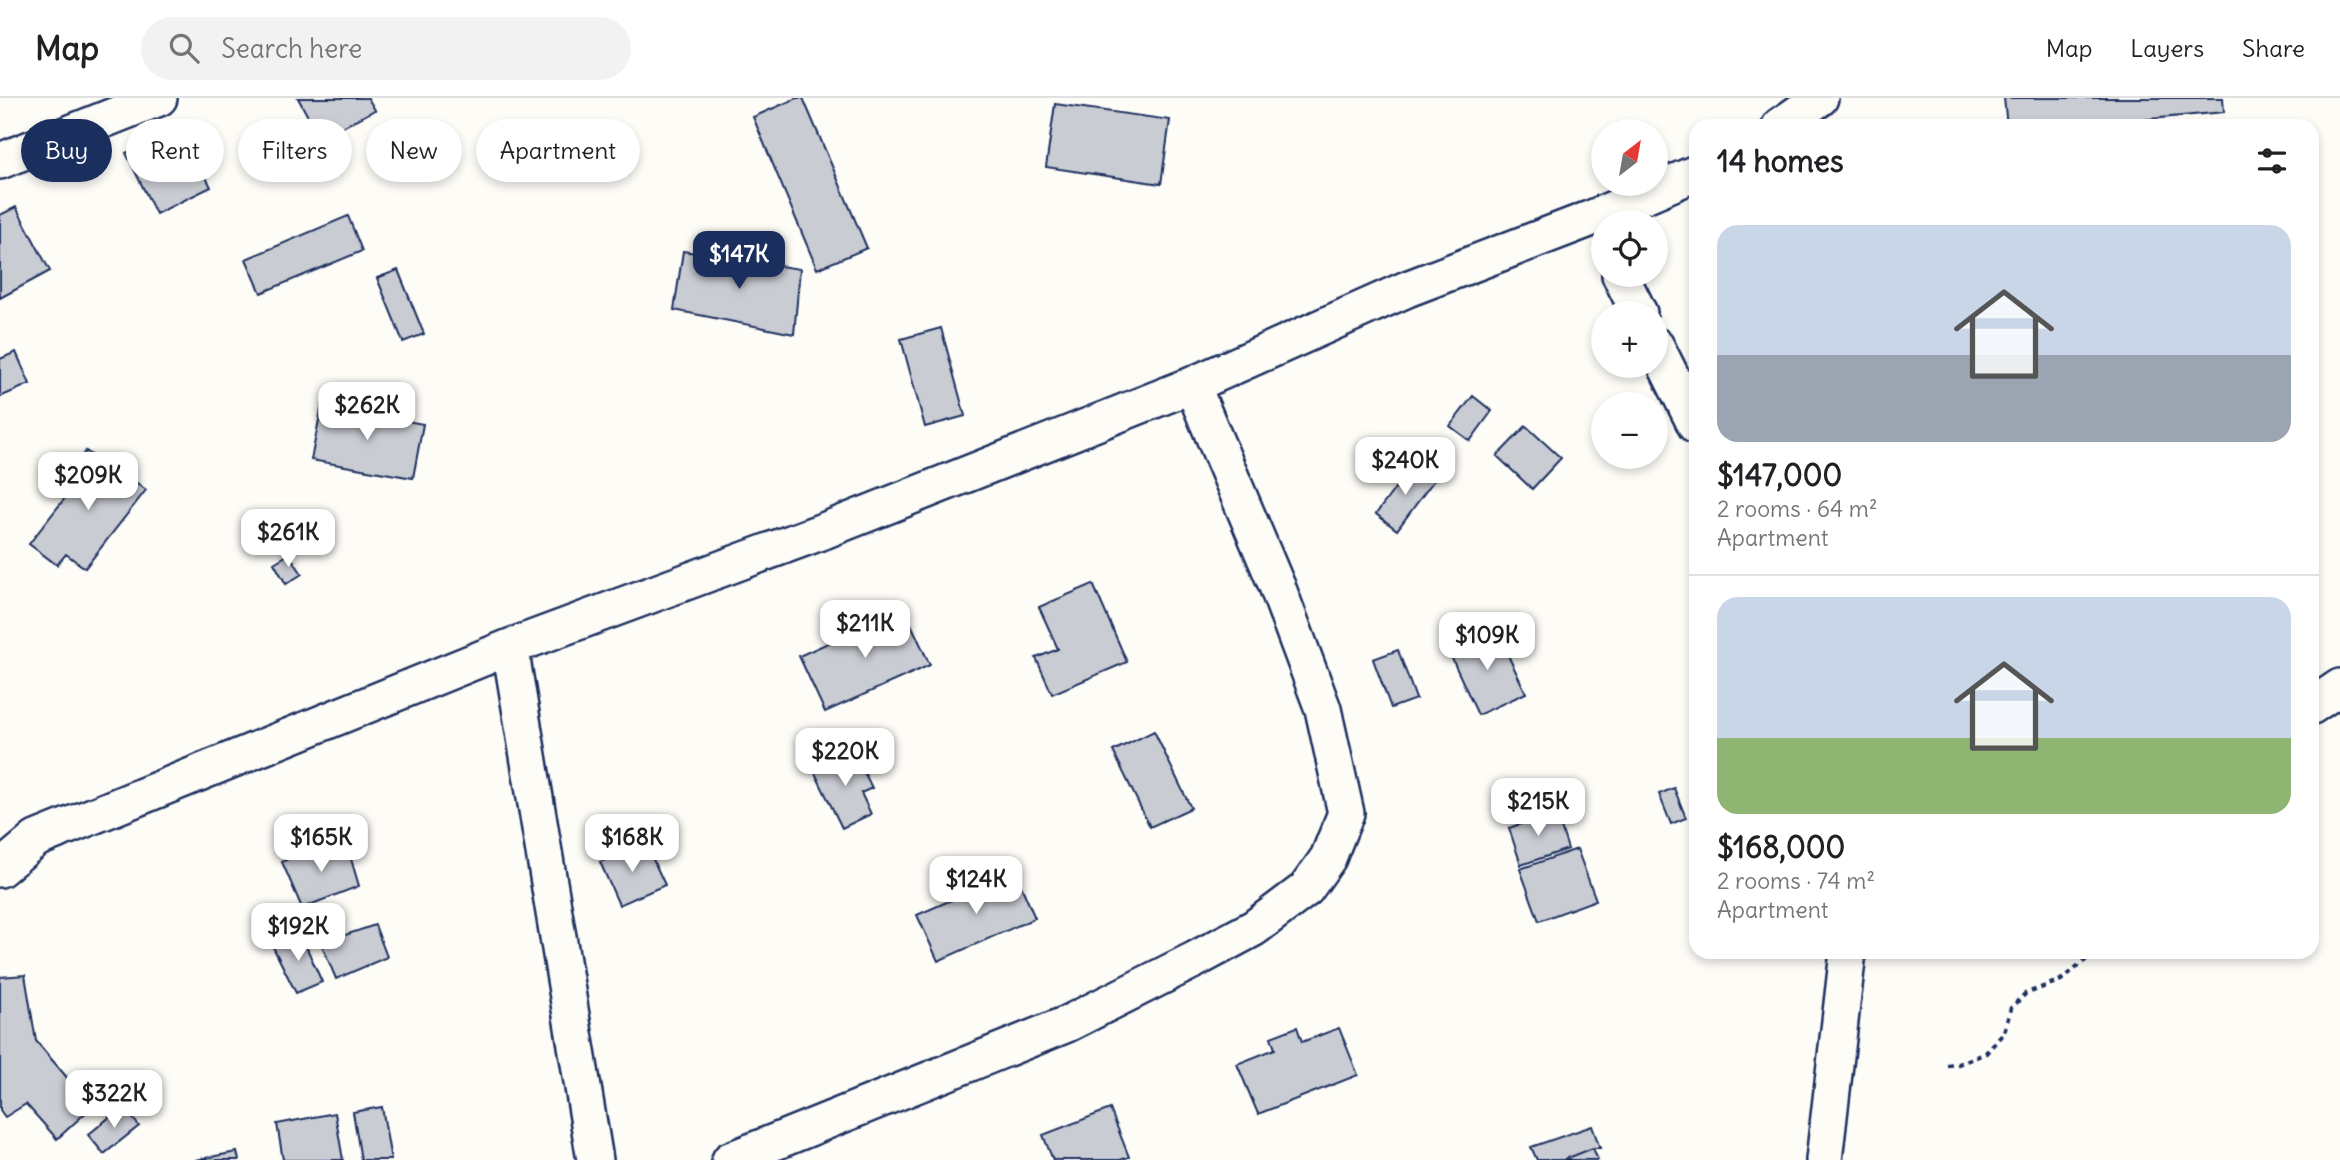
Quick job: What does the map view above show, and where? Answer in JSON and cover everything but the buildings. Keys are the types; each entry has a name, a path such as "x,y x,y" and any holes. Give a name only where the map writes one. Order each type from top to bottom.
{"street":[{"path":"0,161 159,98"},
{"path":"1790,119 1819,98"},
{"path":"1631,210 1689,177"},
{"path":"0,869 36,839 510,647 826,530 1192,386 1407,289 1591,231"},
{"path":"1668,370 1689,412"},
{"path":"730,1160 1066,1024 1196,959 1254,928 1306,889 1328,858 1346,813 1323,709 1277,586 1192,386"},
{"path":"510,647 595,1160"},
{"path":"2319,701 2340,687"},
{"path":"0,840 36,839"},
{"path":"1824,1160 1847,959"}],"path":[{"path":"1947,1065 1958,1064 1986,1053 2004,1032 2011,1008 2025,994 2061,980 2086,959"}]}
